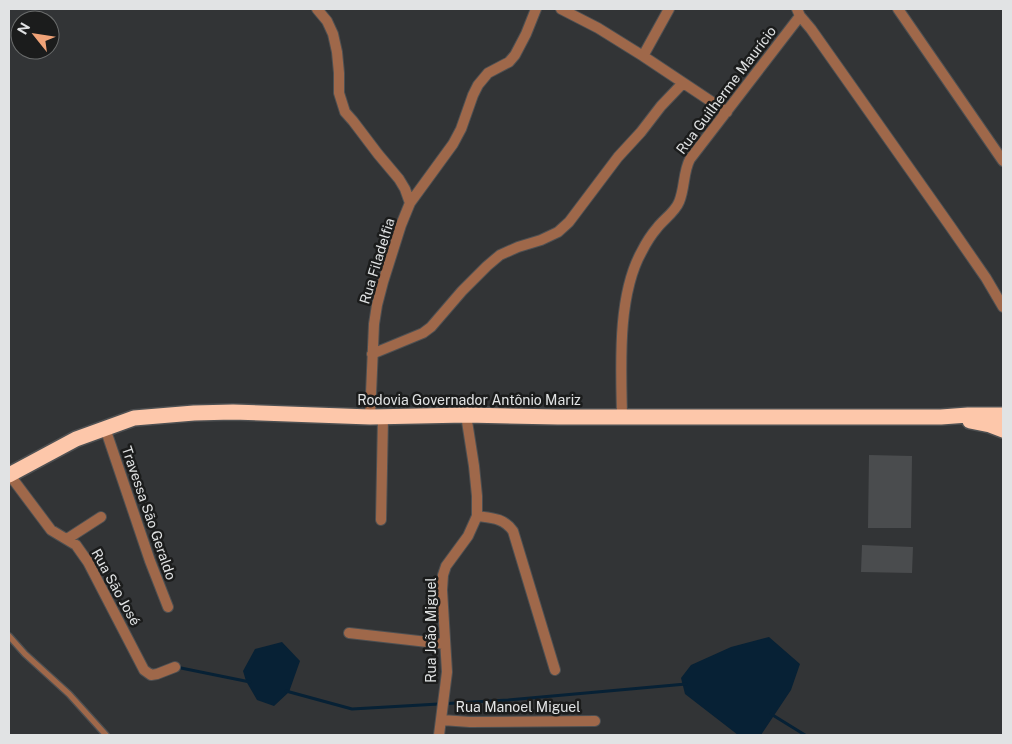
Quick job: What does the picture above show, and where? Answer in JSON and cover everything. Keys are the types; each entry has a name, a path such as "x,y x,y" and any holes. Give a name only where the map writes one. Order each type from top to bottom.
{"highway":[{"name":"Rodovia Governador Antônio Mariz","path":"9,475 76,439 134,418 194,413 233,412 377,417 941,417"},
{"path":"941,417 1003,415"},
{"path":"941,417 990,425 1003,430"}],"street":[{"path":"317,9 327,21 333,34 337,52 339,93 345,112 399,179 410,203"},
{"name":"Rua Filadelfia","path":"381,520 377,417 372,354 376,305 410,203 453,144 481,80 488,73 509,62 526,34 536,9"},
{"path":"560,9 598,28 726,112"},
{"path":"643,56 669,9"},
{"path":"898,9 1003,161"},
{"path":"798,13 950,226 986,278 1003,307"},
{"name":"Rua Guilherme Maurício","path":"622,416 623,332 628,291 635,264 655,230 676,208 679,202 686,166 690,158 798,13"},
{"path":"372,354 423,333 486,266 500,255 542,240 558,232 570,222 618,157 683,83"},
{"path":"466,416 474,466 478,516 504,522 512,532 555,670"},
{"name":"Travessa São Geraldo","path":"105,428 150,561 168,607"},
{"name":"Rua São José","path":"9,475 51,530 76,545 88,562 144,670 151,675 175,667"},
{"name":"Rua João Miguel","path":"439,735 447,672 442,590 443,575 446,566 468,536 478,516"},
{"path":"67,539 101,518"},
{"path":"349,634 446,644"},
{"name":"Rua Manoel Miguel","path":"442,720 470,722 595,720"}],"lane":[{"path":"9,636 25,654 69,694 106,735"}],"water":[{"path":"769,637 800,664 791,690 761,735 738,735 685,694 681,678 691,665 731,647"},
{"path":"282,642 300,661 289,692 274,706 257,700 246,681 243,671 255,649"}],"building":[{"path":"869,455 912,456 911,528 868,528"},
{"path":"862,545 913,547 912,573 861,572"}],"waterway":[{"path":"176,667 250,682"},
{"path":"286,691 352,709 508,700 686,684"},
{"path":"771,714 805,735"}]}
